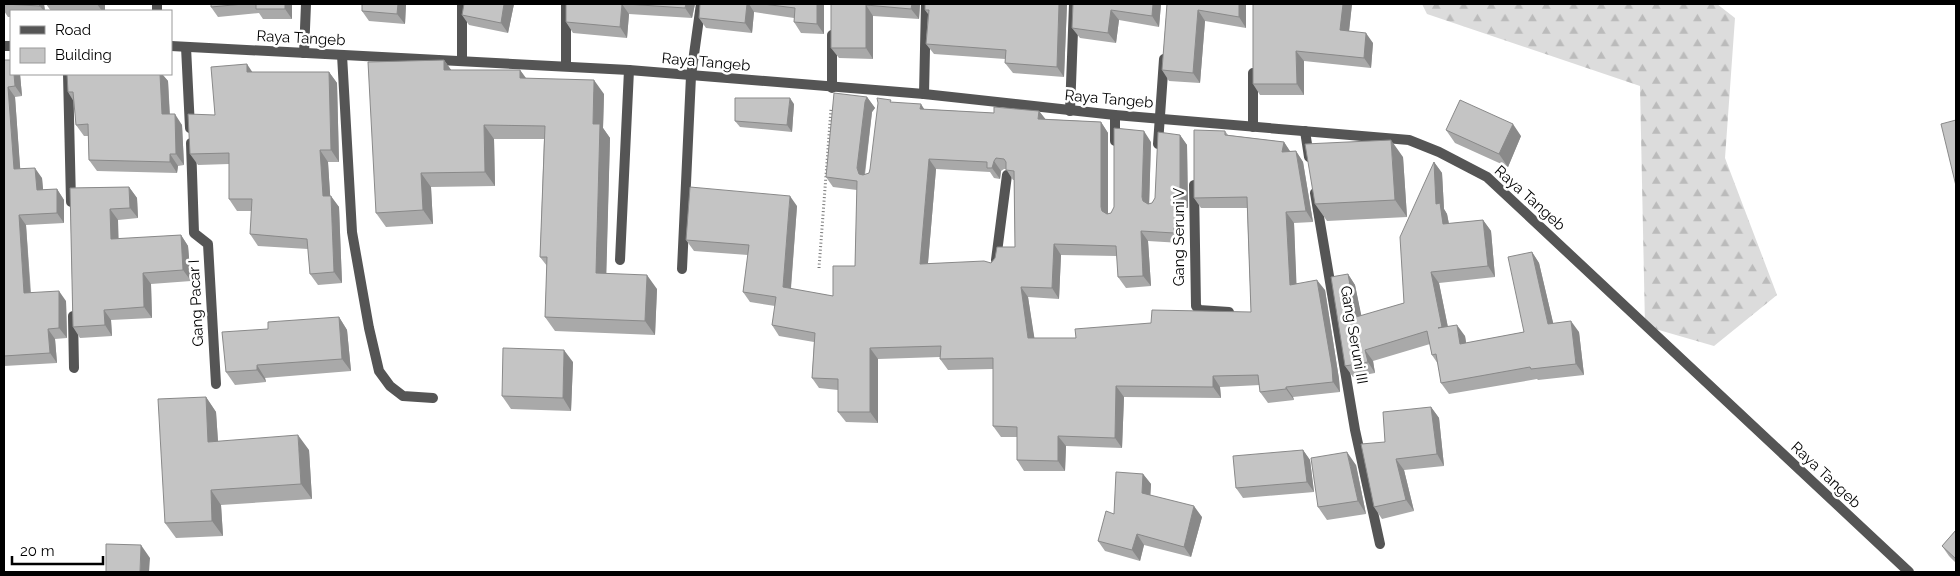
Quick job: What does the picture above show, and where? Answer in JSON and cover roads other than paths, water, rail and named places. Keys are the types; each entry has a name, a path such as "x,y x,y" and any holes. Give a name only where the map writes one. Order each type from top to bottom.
{"street":[{"path":"304,53 306,4"},
{"path":"462,4 462,61"},
{"path":"566,4 566,66"},
{"path":"682,268 691,76 701,4"},
{"path":"924,94 926,4"},
{"path":"1070,110 1074,4"},
{"path":"832,22 832,88"},
{"name":"Raya Tangeb","path":"172,46 629,70 924,94 1159,118 1194,127 1252,127 1409,140 1439,152 1487,177 1909,572"},
{"name":"Gang Pacar I","path":"186,47 194,233 208,244 216,384"},
{"path":"1158,158 1164,52"},
{"path":"342,55 354,244 369,328 379,371 390,386 403,396 432,398"},
{"path":"1252,127 1253,60"},
{"path":"620,260 629,70"},
{"path":"68,75 71,215"},
{"path":"1115,115 1115,152"},
{"name":"Gang Seruni III","path":"1305,131 1355,430 1380,544"},
{"name":"Gang Seruni V","path":"1194,172 1196,306 1199,310 1240,313"},
{"path":"996,267 1007,175"},
{"path":"73,310 74,368"}]}
